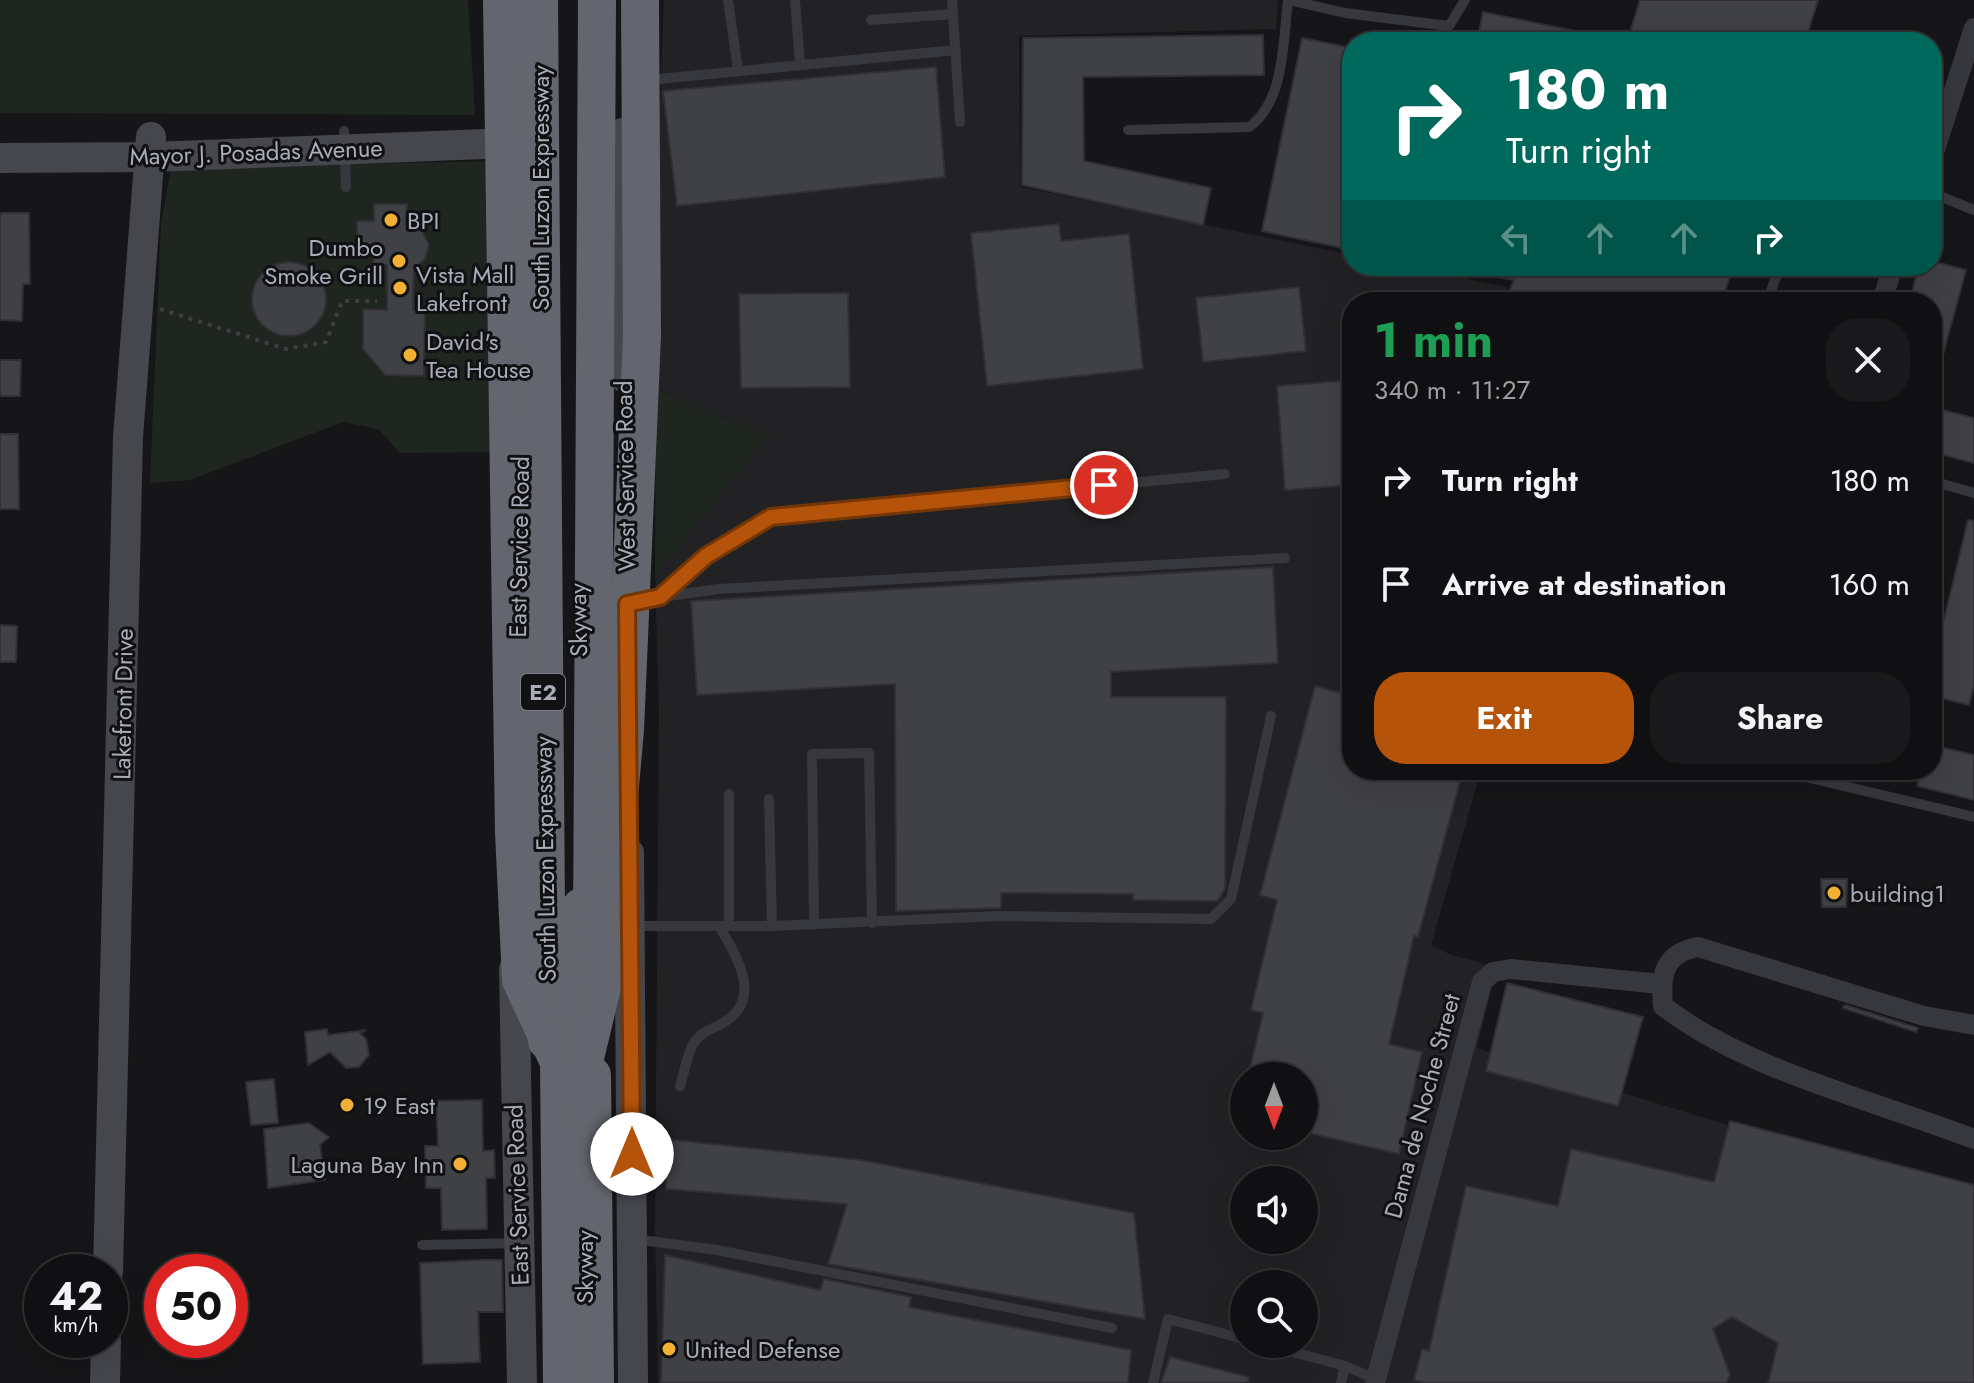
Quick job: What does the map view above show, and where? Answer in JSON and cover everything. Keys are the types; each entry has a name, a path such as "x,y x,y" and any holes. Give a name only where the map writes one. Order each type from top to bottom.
{"highway":[{"path":"504,0 509,630 521,980 571,1064"},
{"name":"South Luzon Expressway","path":"539,0 548,1383"},
{"name":"Skyway","path":"551,0 571,1064 585,1383"},
{"path":"571,1064 602,987 625,730 642,336 640,0"},
{"name":"Skyway","path":"562,1383 598,4"},
{"name":"South Luzon Expressway","path":"595,1383 593,1176 598,4"}],"main road":[{"name":"East Service Road","path":"504,0 510,79 498,135 521,381 514,1026 522,1383"},
{"name":"West Service Road","path":"598,4 622,83 633,1383"},
{"name":"Mayor J. Posadas Avenue","path":"0,158 151,147 498,135"},
{"name":"Mayor J. Posadas Avenue","path":"0,137 151,147"},
{"name":"Lakefront Drive","path":"108,1254 128,437 151,147"},
{"path":"105,1383 106,1358"}],"street":[{"path":"485,0 498,135"},
{"path":"1942,128 1974,28"},
{"path":"1974,1025 1924,1016 1698,947 1682,950 1667,961 1660,984 1663,1006 1695,1032 1808,1078 1974,1139"},
{"name":"Dama de Noche Street","path":"1376,1381 1482,982 1493,972 1511,969 1660,984"}],"lane":[{"path":"728,0 738,70"},
{"path":"795,0 800,64"},
{"path":"952,0 960,122"},
{"path":"1128,130 1249,127 1264,117 1279,73 1288,0 1345,13 1449,26 1465,0"},
{"path":"871,20 953,14"},
{"path":"622,83 956,50"},
{"path":"344,140 346,187"},
{"path":"1942,197 1974,210"},
{"path":"660,597 706,556 771,517 1225,474"},
{"path":"1942,484 1974,493"},
{"path":"627,604 733,588 1285,558"},
{"path":"629,926 814,925 998,916 1211,919 1231,899 1271,716"},
{"path":"814,925 812,754 869,753 872,923"},
{"path":"1818,780 1974,817"},
{"path":"680,1086 694,1043 706,1031 738,1014 745,997 738,959 724,926 729,794"},
{"path":"769,799 772,926"},
{"path":"548,1177 593,1176"},
{"path":"632,1239 717,1250 1112,1328"},
{"path":"422,1245 518,1243"},
{"path":"1153,1383 1168,1319 1230,1335"},
{"path":"1315,1358 1345,1366 1376,1381"},
{"path":"1341,1383 1345,1366"}],"path":[{"path":"139,301 203,325 286,349 326,342 342,301 377,301"}],"shaded area":[{"path":"0,0 468,0 475,115 0,113"},
{"path":"664,0 1278,0 1276,29 1019,36 1020,187 1342,253 1342,276 1453,276 1507,287 1505,292 1342,292 1342,780 1478,780 1431,945 1451,955 1497,967 1477,1048 1767,1137 1974,1184 1974,1383 658,1383 655,1229 659,712 655,575 769,436 656,389 655,223"},
{"path":"496,161 495,452 400,453 378,429 343,422 190,480 150,483 161,224 171,168"},
{"path":"656,389 769,436 655,575"}],"building":[{"path":"1640,0 1818,0 1808,32 1630,32"},
{"path":"1483,12 1580,32 1479,32"},
{"path":"1263,35 1264,75 1083,77 1084,161 1211,188 1203,225 1022,185 1023,38"},
{"path":"1302,38 1342,46 1342,248 1262,231"},
{"path":"936,67 945,177 677,206 663,91"},
{"name":"Vista Mall Lakefront","path":"374,204 407,204 406,224 422,231 429,244 425,259 414,269 413,310 425,310 424,376 385,375 363,349 363,309 387,310 387,265 373,265 373,255 357,255 357,221 374,221"},
{"path":"0,213 29,213 30,284 23,284 22,321 0,320"},
{"path":"1059,224 1061,241 1129,234 1143,369 987,386 971,233"},
{"path":"282,262 296,262 310,268 320,278 326,299 320,320 310,330 296,336 282,336 268,330 258,320 252,306 252,292 258,278 268,268"},
{"path":"1942,264 1966,270 1942,359 1942,292 1912,292 1916,276 1942,276"},
{"path":"1493,276 1730,276 1725,292 1509,292 1514,280"},
{"path":"1299,287 1306,351 1203,362 1196,298"},
{"path":"848,293 850,387 741,388 739,294"},
{"path":"0,360 21,360 20,396 0,396"},
{"path":"1342,381 1342,486 1285,490 1277,386"},
{"path":"1942,410 1974,418 1974,463 1942,455"},
{"path":"0,434 18,434 19,509 0,509"},
{"path":"1968,520 1974,521 1974,685 1969,705 1942,698 1942,628"},
{"path":"1273,567 1278,663 1111,672 1111,697 1226,697 1225,888 1218,901 1133,900 1133,894 1001,893 1001,908 896,911 895,684 697,695 691,601"},
{"path":"0,625 17,626 16,662 0,662"},
{"path":"1315,686 1342,693 1342,780 1460,780 1418,937 1414,936 1389,1044 1422,1052 1399,1154 1318,1135 1318,1062 1251,1062 1263,1013 1251,1010 1277,900 1260,895"},
{"path":"1942,747 1974,755 1974,800 1917,786 1918,780 1942,780"},
{"name":"building1","path":"1821,879 1847,879 1846,907 1822,907"},
{"path":"1507,983 1643,1017 1618,1106 1486,1071"},
{"path":"1845,1005 1918,1028 1916,1032 1843,1008"},
{"path":"327,1029 328,1035 366,1030 360,1033 366,1039 369,1055 359,1067 346,1068 330,1052 308,1065 305,1032"},
{"path":"274,1079 278,1123 251,1125 246,1082"},
{"name":"Laguna Bay Inn","path":"482,1100 483,1151 494,1150 495,1178 486,1178 487,1229 442,1230 441,1188 426,1188 425,1146 438,1146 436,1101"},
{"path":"1730,1121 1974,1185 1974,1383 1768,1383 1778,1343 1732,1317 1713,1329 1730,1375 1726,1383 1425,1383 1414,1380 1422,1349 1429,1351 1466,1186 1558,1206 1571,1149 1714,1182"},
{"path":"309,1123 329,1137 320,1145 325,1180 268,1188 264,1129"},
{"path":"666,1139 861,1160 1134,1213 1145,1319 828,1264 847,1204 666,1189"},
{"path":"665,1255 820,1290 824,1279 911,1297 909,1307 1131,1350 1128,1383 661,1383"},
{"path":"502,1260 503,1312 478,1312 480,1362 423,1364 420,1263"},
{"path":"1170,1357 1249,1377 1248,1383 1161,1383"}],"place":[{"name":"BPI","path":"391,220"},
{"name":"Dumbo Smoke Grill","path":"399,261"},
{"name":"Vista Mall Lakefront","path":"400,288"},
{"name":"David's Tea House","path":"410,355"},
{"name":"building1","path":"1834,893"},
{"name":"19 East","path":"347,1105"},
{"name":"Laguna Bay Inn","path":"460,1164"},
{"name":"United Defense","path":"669,1349"}],"route":[{"path":"632,1154 627,604 660,597 706,556 771,517 1104,485"}]}
